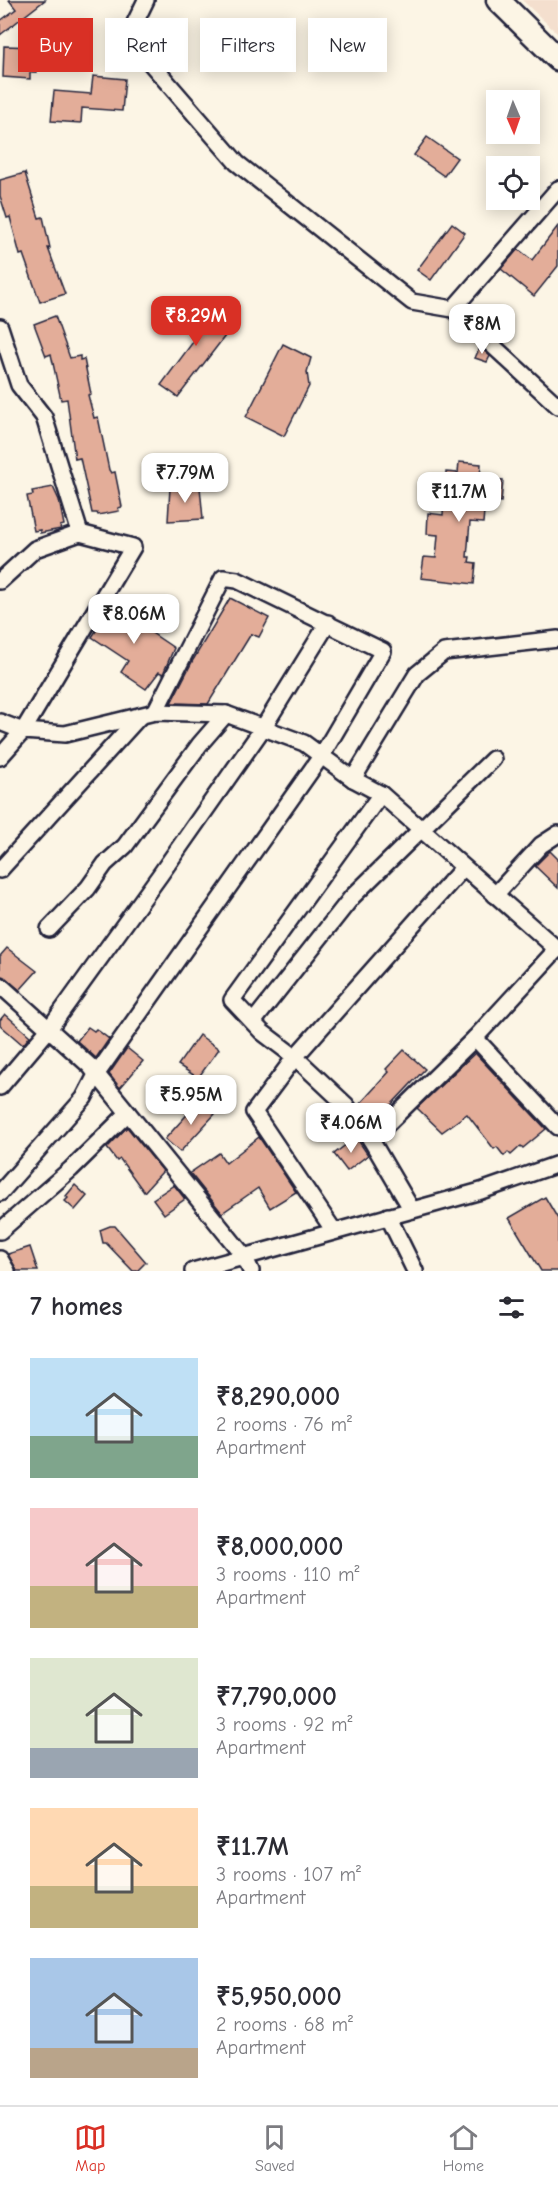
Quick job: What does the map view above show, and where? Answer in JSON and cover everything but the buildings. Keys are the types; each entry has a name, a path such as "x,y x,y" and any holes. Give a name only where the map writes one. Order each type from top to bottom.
{"street":[{"path":"146,0 128,37 237,163 412,302 453,309 558,406"},
{"path":"498,0 558,59"},
{"path":"453,309 558,189"},
{"path":"0,327 19,385 44,417 80,533"},
{"path":"0,757 23,731 133,547 80,533 35,549 2,574"},
{"path":"0,870 148,714 223,578 237,580 328,622 383,651 322,755 96,1075 84,1098 0,1193"},
{"path":"0,1087 49,1029 264,728 328,622"},
{"path":"353,779 417,674 444,652 558,639"},
{"path":"0,722 23,731 64,734 148,714 226,714 304,743 353,779 381,794 558,949 475,1038 371,1140"},
{"path":"50,929 88,888 105,864 125,846 200,744 226,714"},
{"path":"254,1021 352,897 494,759"},
{"path":"381,794 232,1000 262,1032 295,1057 346,1105 371,1140 412,1210"},
{"path":"495,895 541,845 558,834"},
{"path":"334,1231 254,1112 295,1057 463,868"},
{"path":"0,986 96,1075 244,1256 251,1271"},
{"path":"475,1038 558,1127"},
{"path":"0,1231 71,1169 128,1113"},
{"path":"193,1271 481,1191 558,1164"},
{"path":"388,1216 415,1271"},
{"path":"0,1259 7,1271"}],"shaded area":[{"path":"522,0 558,0 558,34"}]}
